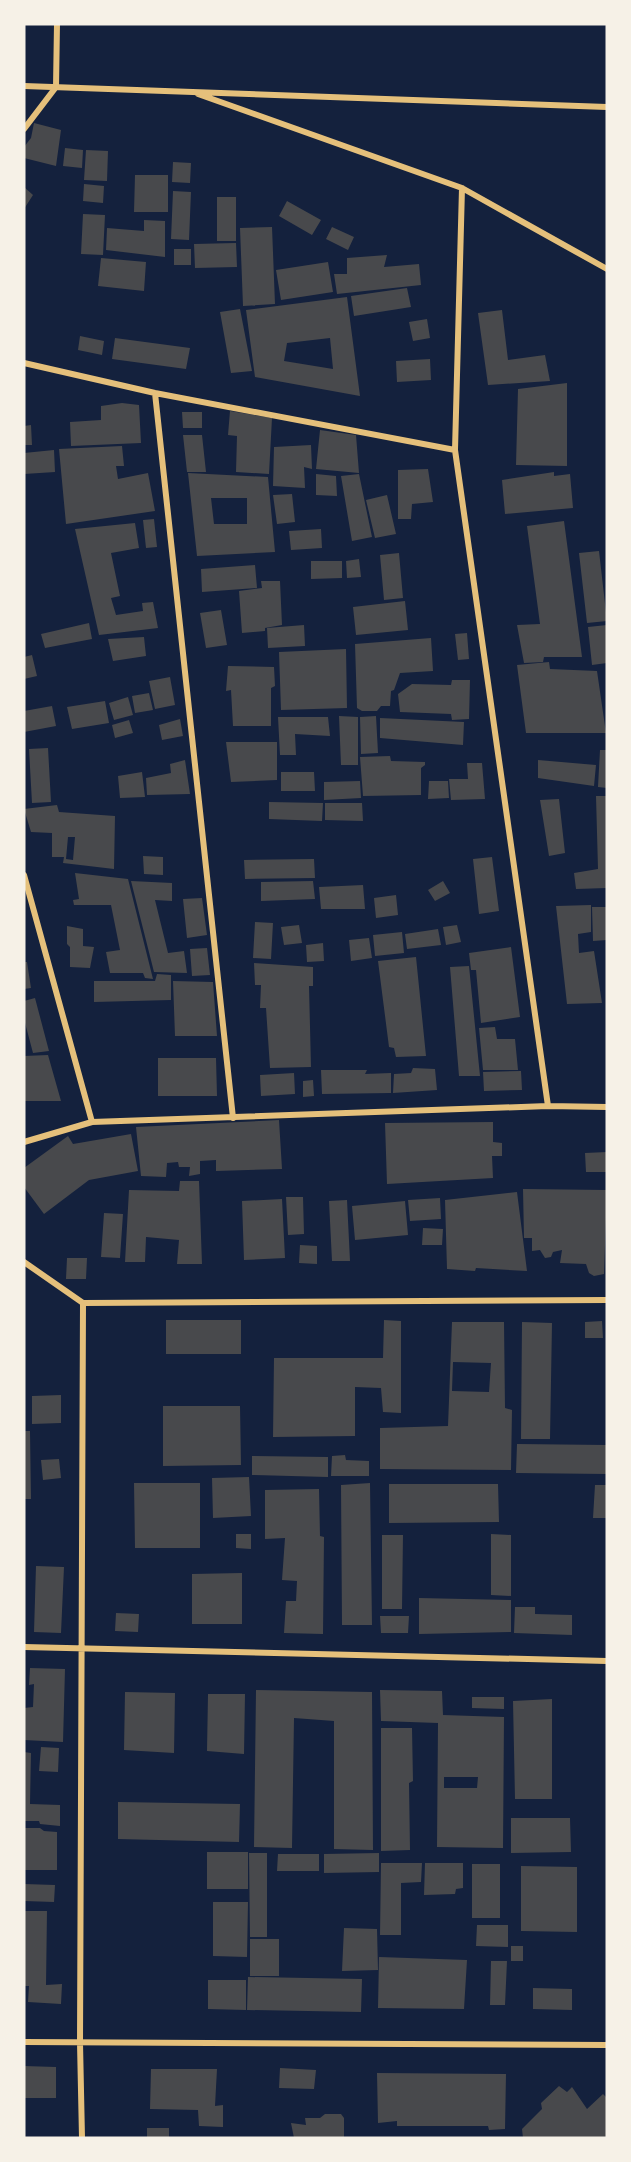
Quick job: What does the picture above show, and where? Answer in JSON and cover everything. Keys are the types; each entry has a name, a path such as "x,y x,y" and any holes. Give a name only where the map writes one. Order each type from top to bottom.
{"street":[{"path":"24,129 56,87 57,24"},
{"path":"24,86 607,106"},
{"path":"192,92 462,188 607,269"},
{"path":"462,188 455,450 548,1106"},
{"path":"24,363 155,393 455,450"},
{"path":"155,393 233,1118"},
{"path":"24,875 92,1122"},
{"path":"24,1142 92,1122 548,1106 607,1107"},
{"path":"24,1262 83,1303 607,1300"},
{"path":"82,2138 80,2043 83,1303"},
{"path":"24,1647 607,1661"},
{"path":"24,2042 607,2045"}],"building":[{"path":"34,123 61,130 56,166 24,158 24,147 31,138"},
{"path":"65,148 83,150 82,168 63,166"},
{"path":"86,150 108,151 107,181 84,180"},
{"path":"173,162 191,163 190,183 172,182"},
{"path":"135,175 168,175 168,212 134,212"},
{"path":"84,184 104,186 103,203 83,201"},
{"path":"24,187 33,195 24,209"},
{"path":"173,191 191,192 189,240 171,239"},
{"path":"217,197 236,197 236,241 217,241"},
{"path":"287,201 321,220 312,235 279,216"},
{"path":"83,214 105,215 103,255 81,254"},
{"path":"144,220 165,221 165,257 106,250 107,228 144,231"},
{"path":"272,227 275,304 243,306 240,228"},
{"path":"332,227 354,237 348,250 326,239"},
{"path":"236,243 237,267 195,268 194,244"},
{"path":"174,249 191,249 191,265 174,265"},
{"path":"387,255 384,267 419,264 421,285 337,294 334,274 347,274 347,258"},
{"path":"101,258 146,262 144,291 98,286"},
{"path":"328,262 333,292 281,300 276,270"},
{"path":"407,288 411,307 354,316 351,296"},
{"path":"347,297 360,396 255,377 246,310","holes":["330,338 333,369 284,361 287,343"]},
{"path":"240,309 252,371 231,373 220,312"},
{"path":"502,310 508,360 545,355 550,381 488,385 478,313"},
{"path":"427,319 430,338 413,341 409,322"},
{"path":"80,336 104,341 102,355 78,350"},
{"path":"115,338 190,348 186,369 112,359"},
{"path":"430,359 431,380 397,382 396,361"},
{"path":"567,383 567,466 516,465 518,389"},
{"path":"122,403 139,405 141,443 71,446 70,422 101,420 101,406"},
{"path":"230,411 272,418 269,474 236,472 237,436 228,435"},
{"path":"182,412 202,412 202,428 183,428"},
{"path":"31,425 32,445 24,445 24,426"},
{"path":"320,430 356,435 359,473 316,469"},
{"path":"183,435 202,435 206,472 187,472"},
{"path":"311,445 312,469 304,467 305,488 273,486 274,447"},
{"path":"122,446 124,466 116,466 118,479 148,473 155,511 66,524 59,449"},
{"path":"54,450 55,472 24,474 24,453"},
{"path":"428,469 433,502 412,504 411,519 398,519 398,470"},
{"path":"554,472 554,476 570,474 573,508 505,514 502,480"},
{"path":"188,473 268,477 275,552 197,556","holes":["211,498 247,498 247,524 214,524"]},
{"path":"316,474 336,476 337,496 316,495"},
{"path":"359,474 372,537 352,541 341,476"},
{"path":"292,494 295,522 277,524 273,495"},
{"path":"387,495 396,534 375,538 366,500"},
{"path":"154,519 157,547 146,548 143,520"},
{"path":"564,521 582,657 544,657 543,662 524,663 517,625 540,624 527,526"},
{"path":"135,523 139,548 111,553 120,596 111,598 116,615 143,611 142,603 153,602 158,628 99,635 75,529"},
{"path":"321,529 322,548 291,550 289,531"},
{"path":"599,551 607,621 587,623 579,553"},
{"path":"399,553 403,598 384,600 380,555"},
{"path":"359,559 361,577 347,578 346,561"},
{"path":"311,561 342,561 342,578 311,579"},
{"path":"255,565 257,588 202,592 201,569"},
{"path":"261,581 280,581 282,625 265,628 265,631 242,633 239,591 262,588"},
{"path":"405,601 408,630 356,635 353,607"},
{"path":"221,610 227,645 206,648 200,613"},
{"path":"89,623 92,639 45,648 41,634"},
{"path":"304,625 305,646 268,648 267,628"},
{"path":"607,625 607,663 592,665 588,627"},
{"path":"467,633 469,659 458,660 455,634"},
{"path":"144,637 146,656 113,661 108,639"},
{"path":"431,638 433,671 400,673 394,690 391,691 390,706 381,706 377,711 362,711 357,708 355,644"},
{"path":"346,649 347,708 281,710 279,652"},
{"path":"32,655 37,676 24,679 24,657"},
{"path":"549,662 550,669 597,671 606,733 526,733 517,665"},
{"path":"228,666 274,667 275,686 271,688 271,726 233,726 231,690 226,691"},
{"path":"170,677 175,705 155,709 149,681"},
{"path":"452,680 470,680 469,719 452,720 451,714 400,712 398,694 412,684 451,685"},
{"path":"149,693 153,710 135,713 132,696"},
{"path":"128,697 133,715 114,720 109,703"},
{"path":"105,701 109,723 72,729 67,707"},
{"path":"52,706 56,726 24,732 24,711"},
{"path":"339,716 358,717 358,765 341,765"},
{"path":"376,716 378,753 361,754 360,717"},
{"path":"278,717 328,717 330,736 295,734 296,755 280,755"},
{"path":"380,718 464,722 463,745 380,738"},
{"path":"180,719 183,736 162,740 159,725"},
{"path":"129,720 133,733 115,738 112,725"},
{"path":"226,742 277,742 277,780 231,782"},
{"path":"48,748 51,802 32,803 29,749"},
{"path":"600,750 607,750 607,788 598,787"},
{"path":"390,756 391,761 425,762 421,768 421,795 363,796 360,757"},
{"path":"185,760 190,794 147,795 146,778 171,773 170,764"},
{"path":"538,760 596,765 594,786 538,778"},
{"path":"467,763 482,763 485,799 451,800 449,779 468,779"},
{"path":"142,772 145,797 120,798 118,776"},
{"path":"281,772 314,772 315,791 281,791"},
{"path":"360,781 361,798 324,800 324,782"},
{"path":"429,781 448,781 449,798 428,799"},
{"path":"596,796 607,796 607,888 576,889 574,873 598,869"},
{"path":"559,799 565,853 549,856 540,800"},
{"path":"269,802 323,803 322,821 269,819"},
{"path":"325,803 362,803 363,821 325,820"},
{"path":"57,805 59,812 115,816 114,869 63,863 64,857 52,857 52,833 31,832 24,809","holes":["68,837 75,837 73,860 66,859"]},
{"path":"143,856 163,857 163,875 144,874"},
{"path":"492,857 499,911 479,914 473,859"},
{"path":"314,859 315,878 245,879 244,860"},
{"path":"75,873 128,879 153,979 145,978 143,973 110,973 106,952 120,950 111,905 74,905 73,900 79,899"},
{"path":"131,881 172,883 172,901 155,900 168,953 184,951 187,973 154,972"},
{"path":"313,881 315,899 261,901 261,882"},
{"path":"443,881 450,893 435,901 428,890"},
{"path":"363,885 365,909 321,909 319,887"},
{"path":"396,895 398,915 376,918 374,898"},
{"path":"202,898 207,935 187,938 183,899"},
{"path":"591,905 591,932 578,934 579,953 594,951 602,1003 567,1004 556,906"},
{"path":"592,907 607,907 607,940 593,941"},
{"path":"255,922 273,923 271,959 253,958"},
{"path":"299,925 302,943 284,945 281,927"},
{"path":"457,925 461,942 446,945 443,927"},
{"path":"67,926 83,929 83,946 94,947 90,968 70,967"},
{"path":"438,929 441,945 407,949 405,934"},
{"path":"402,932 404,953 375,956 373,935"},
{"path":"369,938 372,958 351,961 349,940"},
{"path":"323,943 324,961 307,962 306,945"},
{"path":"511,947 520,1017 481,1023 476,970 471,970 469,953"},
{"path":"207,948 210,975 192,976 190,949"},
{"path":"416,957 426,1056 396,1057 394,1048 389,1047 378,961"},
{"path":"24,962 27,962 31,988 24,989"},
{"path":"254,963 313,967 313,986 309,986 311,1067 270,1068 266,1008 260,1008 261,985 255,985"},
{"path":"469,966 480,1076 459,1076 450,967"},
{"path":"157,974 171,975 171,1000 94,1002 94,981 155,981"},
{"path":"173,981 213,982 217,1036 175,1036"},
{"path":"35,998 49,1051 33,1053 24,1019 24,1001"},
{"path":"495,1027 497,1039 515,1039 518,1070 483,1070 479,1028"},
{"path":"48,1055 61,1101 24,1101 24,1056"},
{"path":"158,1058 216,1058 217,1096 158,1096"},
{"path":"413,1068 435,1069 437,1090 393,1093 394,1074 411,1073"},
{"path":"321,1070 367,1070 365,1074 391,1073 391,1093 322,1094"},
{"path":"521,1071 522,1090 484,1091 483,1072"},
{"path":"294,1073 295,1094 261,1096 260,1075"},
{"path":"313,1080 314,1096 303,1097 303,1081"},
{"path":"279,1120 282,1169 216,1171 216,1160 200,1161 200,1174 189,1176 190,1167 179,1167 178,1162 167,1163 166,1177 141,1176 136,1127"},
{"path":"493,1122 493,1142 502,1143 502,1156 492,1156 493,1178 387,1184 385,1123"},
{"path":"131,1134 138,1171 89,1180 44,1214 24,1187 24,1168 68,1136 73,1144"},
{"path":"607,1152 607,1172 586,1172 585,1153"},
{"path":"180,1181 199,1181 202,1264 177,1264 179,1240 146,1237 145,1262 125,1262 129,1190 179,1191"},
{"path":"523,1189 607,1190 604,1274 594,1276 589,1273 586,1264 560,1263 562,1250 553,1252 551,1257 545,1258 540,1250 532,1251 532,1238 524,1238"},
{"path":"517,1192 527,1271 447,1269 445,1200"},
{"path":"286,1197 303,1197 304,1234 288,1235"},
{"path":"440,1198 441,1219 410,1221 408,1200"},
{"path":"282,1199 285,1258 244,1260 242,1201"},
{"path":"347,1200 350,1261 332,1261 329,1201"},
{"path":"405,1201 408,1235 355,1240 352,1206"},
{"path":"104,1213 123,1214 120,1258 101,1257"},
{"path":"423,1228 443,1229 442,1245 422,1245"},
{"path":"300,1245 317,1246 317,1264 299,1263"},
{"path":"67,1258 87,1258 86,1279 66,1279"},
{"path":"166,1320 241,1320 241,1354 166,1354"},
{"path":"384,1320 401,1321 401,1413 383,1412 381,1388 355,1387 355,1436 273,1437 274,1358 383,1358"},
{"path":"602,1321 603,1338 585,1338 585,1322"},
{"path":"452,1322 504,1322 505,1408 512,1410 511,1470 380,1469 380,1428 448,1426","holes":["453,1362 491,1363 489,1392 452,1391"]},
{"path":"522,1322 552,1323 550,1439 521,1439"},
{"path":"61,1395 61,1423 32,1424 32,1396"},
{"path":"163,1406 240,1406 241,1465 163,1466"},
{"path":"24,1431 30,1431 31,1499 24,1499"},
{"path":"517,1444 607,1445 607,1474 516,1473"},
{"path":"345,1455 346,1460 369,1461 369,1476 331,1476 332,1456"},
{"path":"252,1456 328,1457 328,1477 252,1475"},
{"path":"59,1459 61,1478 43,1480 41,1460"},
{"path":"249,1477 251,1516 213,1518 212,1478"},
{"path":"134,1483 200,1483 200,1548 135,1548"},
{"path":"370,1483 372,1625 342,1625 341,1485"},
{"path":"389,1484 498,1484 499,1522 389,1523"},
{"path":"595,1485 607,1485 607,1518 593,1518"},
{"path":"319,1489 320,1536 324,1537 323,1634 284,1633 286,1601 296,1601 297,1581 282,1580 285,1538 265,1539 265,1490"},
{"path":"236,1534 251,1534 251,1549 236,1548"},
{"path":"491,1534 511,1535 511,1596 491,1595"},
{"path":"382,1535 403,1535 402,1609 382,1609"},
{"path":"36,1566 64,1567 61,1633 34,1632"},
{"path":"242,1573 242,1624 192,1624 192,1574"},
{"path":"419,1598 511,1600 511,1632 419,1634"},
{"path":"515,1607 535,1607 535,1614 572,1615 572,1635 514,1633"},
{"path":"116,1613 139,1614 138,1632 115,1631"},
{"path":"380,1616 409,1616 408,1633 381,1633"},
{"path":"30,1668 65,1669 63,1742 24,1740 24,1708 33,1707 34,1684 29,1685"},
{"path":"256,1690 372,1692 373,1850 334,1849 334,1721 294,1718 292,1848 254,1847"},
{"path":"380,1690 442,1691 443,1715 504,1717 503,1848 437,1847 438,1723 381,1721","holes":["444,1777 478,1777 477,1788 444,1788"]},
{"path":"125,1692 175,1693 174,1753 124,1750"},
{"path":"208,1694 245,1694 244,1754 207,1751"},
{"path":"472,1697 504,1697 504,1709 472,1708"},
{"path":"552,1699 552,1799 515,1799 513,1701"},
{"path":"381,1728 412,1728 413,1781 409,1783 410,1850 381,1851"},
{"path":"41,1747 59,1748 58,1772 39,1771"},
{"path":"24,1752 31,1753 30,1804 60,1805 60,1826 40,1824 39,1821 24,1821"},
{"path":"118,1802 240,1804 239,1842 118,1839"},
{"path":"511,1818 570,1818 571,1852 511,1853"},
{"path":"24,1828 40,1828 44,1831 57,1832 57,1870 24,1870"},
{"path":"207,1852 248,1852 248,1889 207,1889"},
{"path":"249,1853 267,1853 267,1937 250,1937"},
{"path":"379,1853 379,1872 324,1873 324,1854"},
{"path":"278,1854 319,1854 319,1871 277,1871"},
{"path":"381,1863 422,1863 421,1882 401,1883 401,1935 380,1935"},
{"path":"425,1863 463,1863 463,1888 456,1889 455,1894 424,1895"},
{"path":"472,1864 500,1864 500,1918 472,1918"},
{"path":"521,1866 577,1867 577,1932 521,1931"},
{"path":"24,1884 55,1885 54,1902 24,1901"},
{"path":"213,1902 248,1902 247,1957 213,1956"},
{"path":"24,1911 47,1911 46,1985 62,1984 61,2004 28,2002 29,1986 24,1986"},
{"path":"477,1925 508,1925 508,1947 476,1946"},
{"path":"344,1928 377,1929 378,1970 342,1971"},
{"path":"250,1939 279,1939 279,1976 250,1976"},
{"path":"511,1946 523,1946 523,1961 511,1961"},
{"path":"379,1957 467,1960 464,2009 378,2008"},
{"path":"491,1961 507,1961 505,2005 490,2005"},
{"path":"248,1977 362,1979 361,2012 247,2010"},
{"path":"208,1980 246,1980 246,2010 208,2009"},
{"path":"533,1988 572,1989 572,2010 533,2009"},
{"path":"24,2066 56,2067 56,2098 24,2098"},
{"path":"280,2068 316,2070 314,2089 279,2088"},
{"path":"151,2069 217,2069 215,2106 223,2105 223,2127 199,2126 198,2110 150,2109"},
{"path":"377,2073 506,2074 505,2129 489,2130 488,2126 397,2126 397,2121 378,2123"},
{"path":"559,2086 567,2092 572,2087 587,2109 603,2094 607,2098 607,2138 523,2138 522,2129 542,2109 541,2103"},
{"path":"325,2114 341,2114 344,2118 344,2138 294,2138 291,2123 306,2125 305,2118 320,2118"},
{"path":"147,2128 169,2128 169,2138 147,2138"}]}
